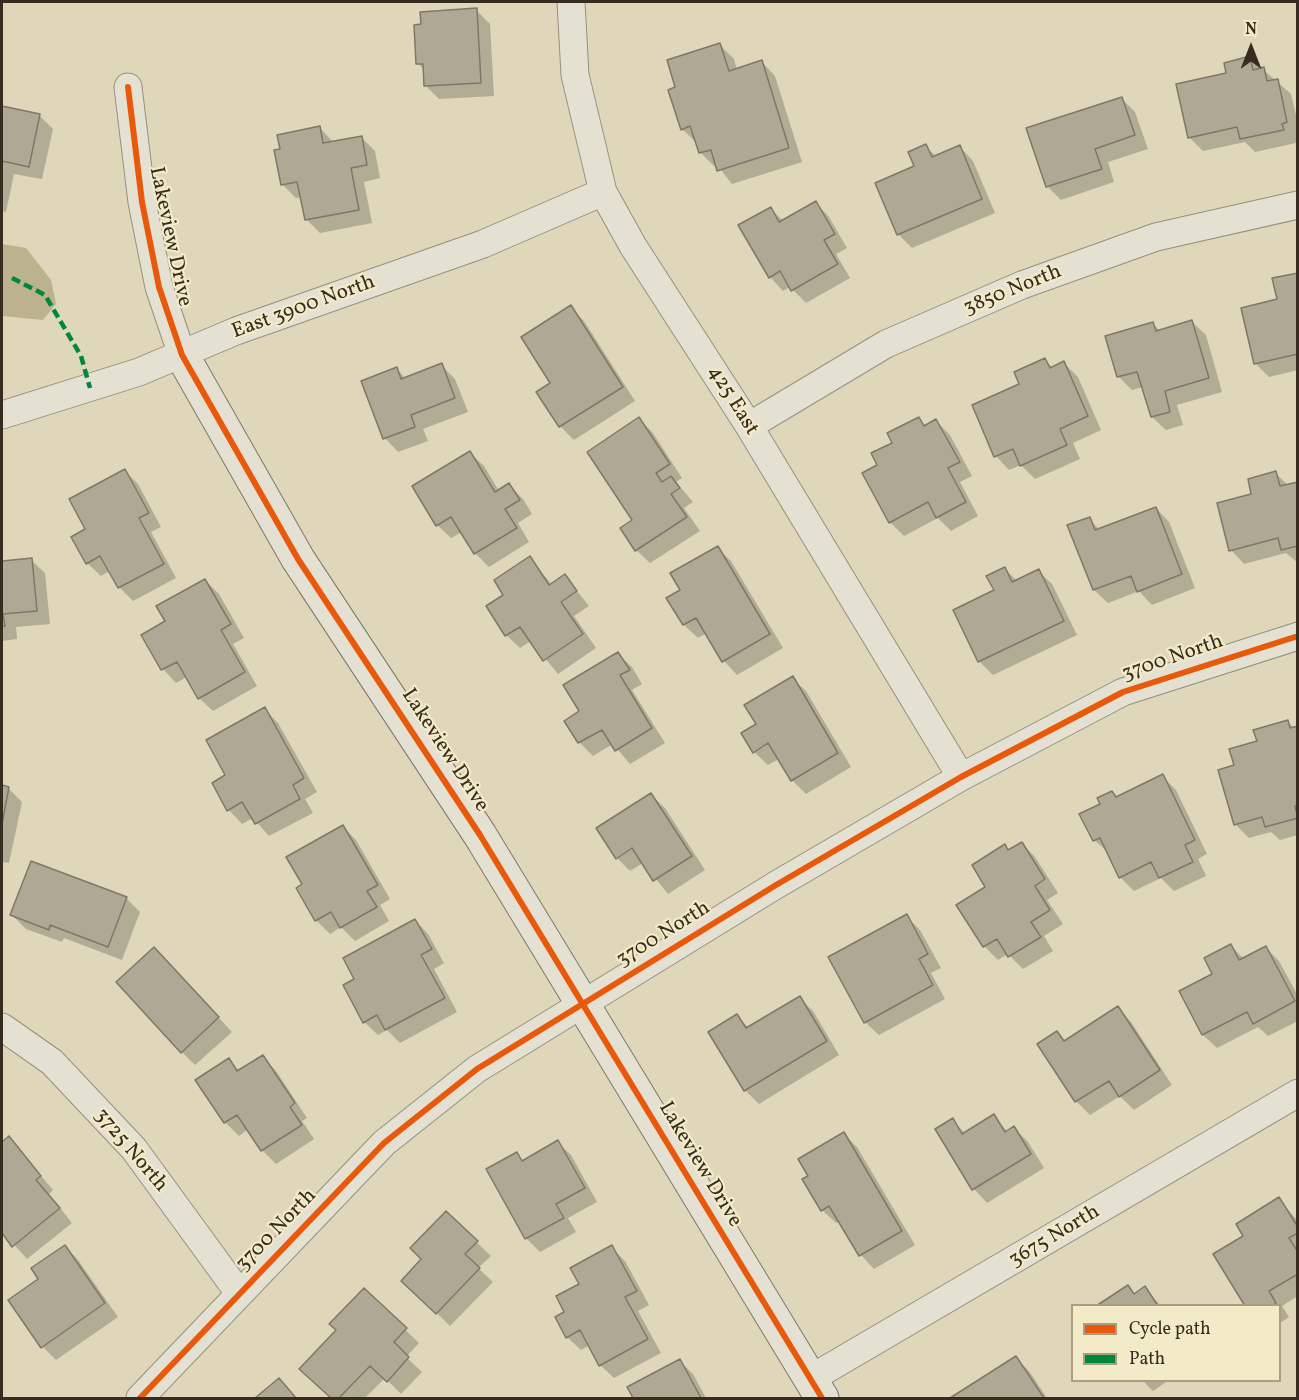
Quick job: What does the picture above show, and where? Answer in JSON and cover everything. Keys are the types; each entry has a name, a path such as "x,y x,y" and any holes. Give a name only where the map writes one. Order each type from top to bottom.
{"street":[{"name":"425 East","path":"571,2 575,75 603,192 633,246 749,426 961,777"},
{"name":"Lakeview Drive","path":"128,87 142,202 159,287 182,355 298,558 480,835 816,1389"},
{"name":"East 3900 North","path":"2,415 139,372 236,331 483,244 603,192"},
{"name":"3850 North","path":"749,426 886,344 1022,285 1156,237 1298,205"},
{"name":"3700 North","path":"140,1398 384,1143 477,1069 776,885 961,777 1123,692 1298,636"},
{"name":"3725 North","path":"2,1027 52,1062 134,1149 239,1293"},
{"name":"3675 North","path":"816,1389 1298,1093"}],"shaded area":[{"path":"2,244 26,248 51,280 56,304 43,320 2,316"}],"building":[{"path":"477,8 481,83 424,86 423,64 416,64 414,25 421,24 420,12"},
{"path":"720,43 729,71 762,60 789,148 717,171 711,150 699,153 690,126 681,130 668,90 675,87 667,60"},
{"path":"1250,56 1253,70 1264,67 1267,81 1278,79 1287,122 1282,124 1284,130 1240,139 1237,127 1188,138 1176,84 1226,73 1224,63"},
{"path":"1122,97 1135,135 1095,149 1102,169 1046,187 1026,128"},
{"path":"2,106 40,114 29,167 2,161"},
{"path":"320,126 323,143 362,136 367,165 351,168 359,210 305,220 297,182 281,185 274,150 280,149 277,135"},
{"path":"926,144 932,157 960,145 982,199 897,235 875,183 914,166 908,152"},
{"path":"816,201 835,234 824,240 838,264 791,291 780,271 769,278 738,225 771,207 779,222"},
{"path":"1298,273 1298,354 1254,364 1241,308 1277,299 1272,278"},
{"path":"571,305 623,387 559,427 536,392 550,383 521,337"},
{"path":"1192,320 1209,378 1165,391 1170,412 1151,417 1137,372 1117,377 1105,336 1153,322 1156,331"},
{"path":"1045,358 1050,368 1064,361 1088,416 1060,429 1067,445 1020,466 1013,449 994,457 972,405 1019,384 1014,372"},
{"path":"442,363 455,398 411,415 415,427 383,439 361,381 397,367 401,379"},
{"path":"639,417 670,464 656,473 662,482 671,476 680,488 671,494 687,517 635,551 620,528 632,520 587,452"},
{"path":"919,417 924,426 936,419 960,462 948,468 966,502 936,518 928,502 889,523 862,473 877,465 871,453 892,443 887,433"},
{"path":"470,451 495,492 509,483 520,500 505,509 517,528 474,554 451,517 436,526 412,486"},
{"path":"125,469 149,513 139,518 164,564 118,588 100,556 86,564 71,537 85,529 69,499"},
{"path":"1276,471 1280,486 1298,482 1298,546 1281,550 1278,538 1229,551 1217,503 1251,494 1248,479"},
{"path":"1156,507 1182,574 1137,592 1131,576 1093,590 1067,525 1090,517 1095,530"},
{"path":"718,546 770,634 722,662 696,618 683,625 666,598 680,590 670,573"},
{"path":"530,556 549,585 565,574 577,591 561,602 583,634 543,661 520,627 505,636 486,606 503,595 494,580"},
{"path":"32,558 37,611 3,614 5,626 2,626 2,561"},
{"path":"1005,567 1012,582 1039,569 1064,621 978,662 953,610 994,590 986,576"},
{"path":"205,579 231,624 221,630 245,672 198,699 177,662 161,670 141,635 165,621 156,606"},
{"path":"618,652 630,670 620,675 652,728 615,751 602,730 578,743 564,721 579,711 563,685"},
{"path":"793,676 838,753 791,781 768,743 753,753 741,733 756,724 744,705"},
{"path":"265,707 304,778 293,785 300,799 255,824 242,802 227,811 212,783 225,775 206,740"},
{"path":"1288,720 1290,728 1298,726 1298,805 1295,806 1298,818 1265,827 1262,817 1234,825 1218,770 1234,765 1229,749 1257,741 1253,730"},
{"path":"1163,774 1195,840 1185,845 1193,862 1159,878 1151,862 1119,878 1100,838 1093,841 1079,814 1100,804 1097,798 1112,791 1116,797"},
{"path":"2,785 9,787 2,824"},
{"path":"651,793 692,856 653,881 632,848 616,859 596,828"},
{"path":"343,825 378,885 367,891 377,907 340,928 331,912 315,921 296,888 302,884 286,857"},
{"path":"1022,842 1045,879 1035,886 1050,910 1031,922 1041,937 1008,957 997,939 983,947 956,905 985,887 972,865 1005,844 1008,850"},
{"path":"31,861 127,897 108,947 50,925 49,930 10,915"},
{"path":"907,914 928,954 919,959 933,985 864,1023 828,957"},
{"path":"415,919 432,949 421,955 445,998 385,1030 377,1015 363,1023 343,985 354,979 343,958"},
{"path":"1231,944 1239,960 1266,946 1295,1001 1253,1024 1247,1012 1202,1035 1179,991 1212,974 1204,958"},
{"path":"154,947 219,1017 181,1053 116,982"},
{"path":"800,996 827,1041 744,1091 708,1032 737,1014 746,1028"},
{"path":"1118,1006 1160,1070 1119,1097 1109,1081 1075,1102 1037,1044 1057,1031 1064,1041"},
{"path":"263,1055 295,1103 290,1107 302,1125 261,1151 237,1115 224,1123 195,1080 229,1058 237,1071"},
{"path":"994,1114 1005,1132 1014,1126 1031,1154 972,1190 935,1129 953,1118 962,1134"},
{"path":"844,1132 902,1231 859,1256 829,1206 821,1211 802,1179 808,1176 798,1159"},
{"path":"9,1136 41,1176 36,1180 60,1208 12,1247 2,1233 2,1142"},
{"path":"558,1140 585,1188 556,1204 564,1218 525,1239 486,1169 517,1152 522,1161"},
{"path":"1279,1197 1298,1227 1298,1233 1289,1238 1298,1252 1298,1274 1269,1291 1275,1304 1244,1304 1213,1254 1243,1236 1236,1224"},
{"path":"446,1211 478,1241 465,1254 480,1268 436,1314 401,1281 421,1259 410,1248"},
{"path":"65,1245 105,1303 41,1348 8,1300 38,1279 31,1268"},
{"path":"612,1245 637,1291 625,1297 648,1339 599,1366 580,1330 566,1338 555,1317 564,1312 556,1296 579,1284 570,1268"},
{"path":"1128,1285 1134,1294 1145,1286 1157,1304 1099,1304"},
{"path":"364,1288 407,1328 394,1342 409,1357 387,1382 370,1366 339,1398 331,1398 299,1369 336,1330 329,1324"},
{"path":"1016,1356 1044,1398 950,1398"},
{"path":"680,1359 701,1398 633,1398 627,1387"},
{"path":"279,1378 296,1398 255,1398"}],"marked path":[{"path":"12,278 45,295 81,356 90,388"}],"cycle path":[{"path":"128,87 142,202 159,287 182,355 298,559 480,835 822,1398"},
{"path":"140,1398 384,1143 477,1069 776,885 961,777 1123,692 1298,636"}]}
